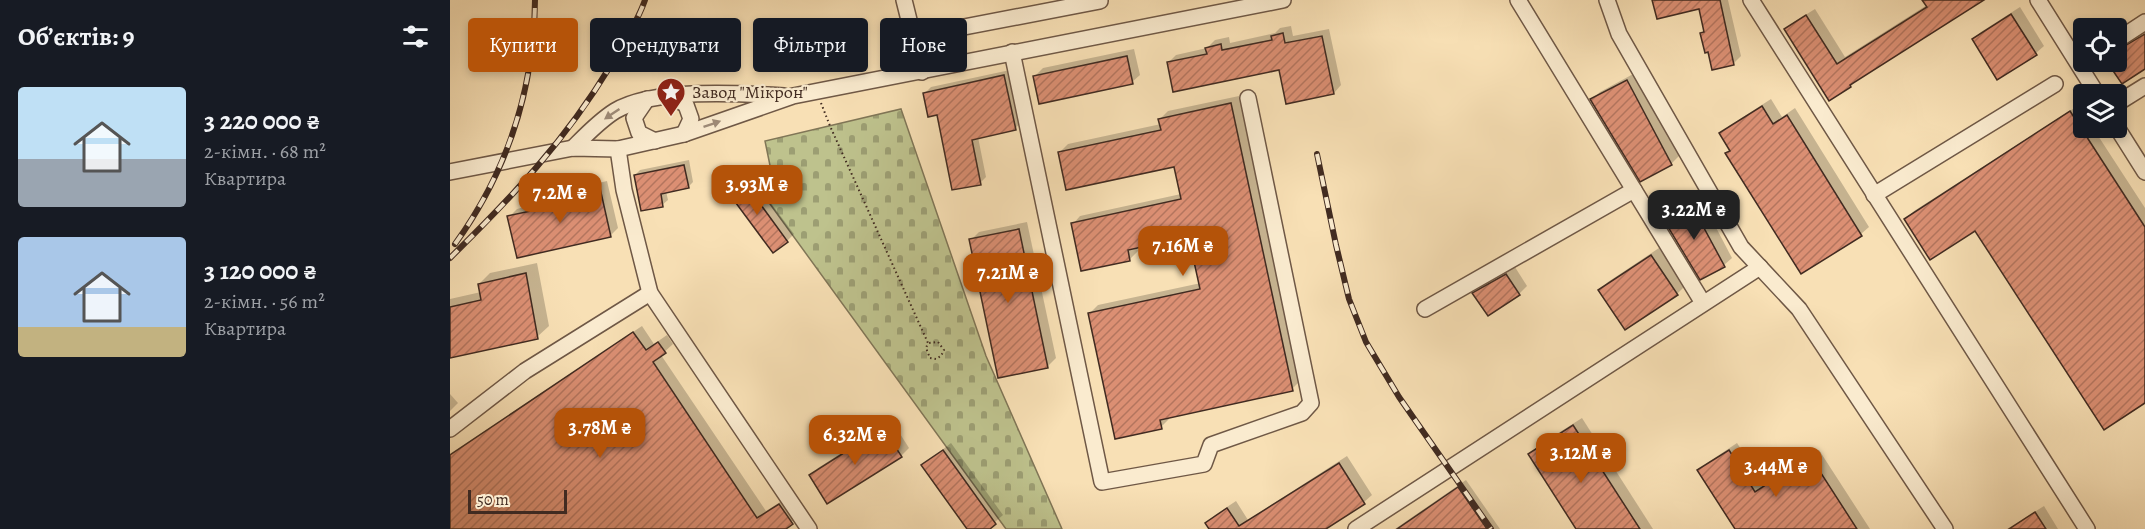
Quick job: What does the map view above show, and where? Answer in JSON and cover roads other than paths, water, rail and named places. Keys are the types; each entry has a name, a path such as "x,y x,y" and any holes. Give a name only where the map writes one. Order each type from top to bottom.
{"street":[{"path":"904,0 908,18"},
{"path":"967,62 1283,0"},
{"path":"1518,0 1703,303"},
{"path":"1607,0 1619,34 1741,247 1799,309 1945,529"},
{"path":"1751,0 2087,529"},
{"path":"2038,0 2073,50"},
{"path":"967,26 1100,1"},
{"path":"2127,34 2145,22"},
{"path":"1012,52 1102,482 1204,464 1211,445 1302,413 1311,403 1248,98"},
{"path":"450,172 573,148 618,149 656,141 684,134 793,96 922,72"},
{"path":"1874,195 2055,84"},
{"path":"2127,97 2145,86"},
{"path":"573,148 615,111 647,99 669,95 793,96"},
{"path":"669,95 686,105 691,119 684,134"},
{"path":"647,99 634,118 639,133 656,141"},
{"path":"2124,138 2145,172"},
{"path":"618,149 624,190 650,293 809,529"},
{"path":"1425,309 1634,190"},
{"path":"1356,529 1760,267"},
{"path":"450,429 525,371 650,293"}],"railway":[{"path":"455,244 489,188 514,128 529,66 535,0"},
{"path":"450,258 537,167 575,118 611,65 634,25 645,0"},
{"path":"1317,154 1349,299 1366,342 1399,397 1491,529"}],"place":[{"name":"Завод \"Мікрон\"","path":"671,118"}]}
